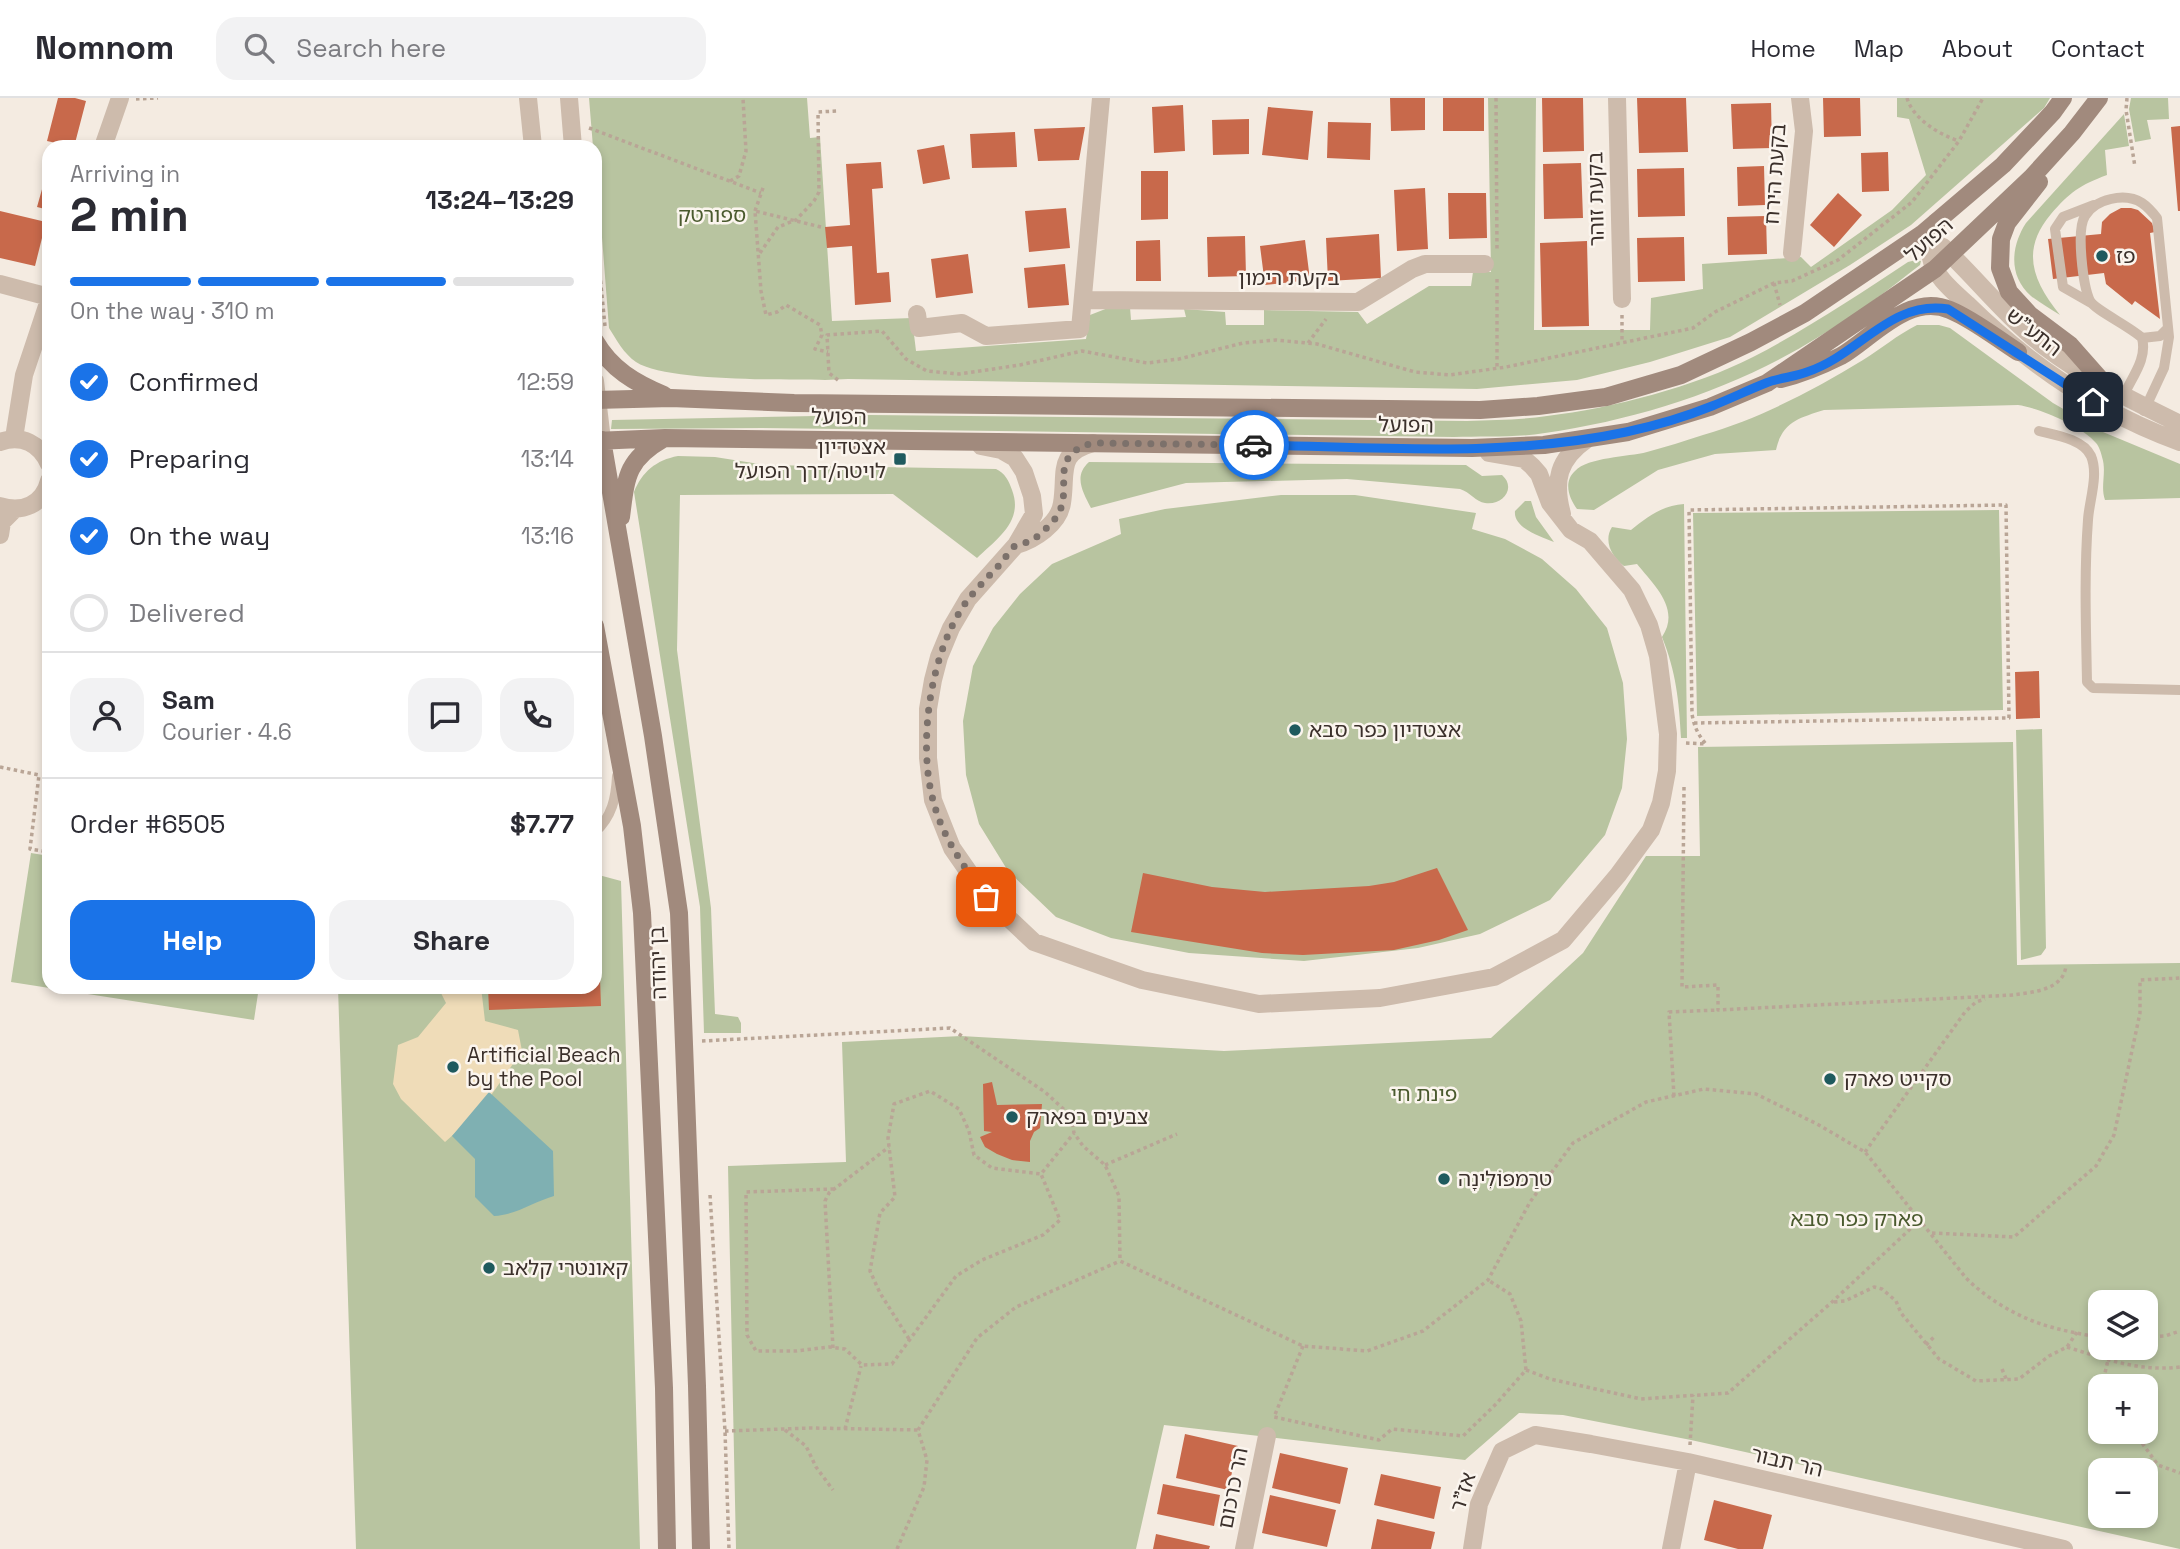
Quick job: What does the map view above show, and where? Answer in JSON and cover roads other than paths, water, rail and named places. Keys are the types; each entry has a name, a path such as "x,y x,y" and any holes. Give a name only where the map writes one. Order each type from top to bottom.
{"main road":[{"name":"הפועל","path":"602,400 671,398 794,403 1480,410 1605,397 1681,375 1805,313 1936,222 2003,166 2063,98"},
{"name":"הפועל","path":"602,440 665,438 1472,448 1544,445 1628,432 1710,407 1767,383 1935,269 2032,177 2099,98"},
{"path":"2072,133 2007,223 2001,239 2000,268 2009,292 2030,315 2070,345 2116,392"},
{"path":"1767,383 1809,372 1843,354 1894,317 1920,308 1948,309 2018,352"},
{"path":"602,351 610,363 629,378 671,398"},
{"path":"618,538 626,476 646,448 665,438"},
{"name":"בן יהודה","path":"602,460 657,760 679,914 701,1549"},
{"name":"בן יהודה","path":"602,666 632,826 642,913 664,1388 667,1549"}],"street":[{"path":"105,140 120,98"},
{"path":"528,98 532,140"},
{"path":"569,98 572,140"},
{"path":"917,314 919,328 962,323 986,336 1080,329 1101,98"},
{"name":"בקעת זוהר","path":"1617,98 1622,299"},
{"name":"בקעת הירח","path":"1792,253 1804,131 1800,98"},
{"path":"1935,269 1931,259 1931,243 1936,222"},
{"path":"1900,248 1931,243"},
{"name":"התע\"ש","path":"1931,243 1943,247 2003,310 2044,346 2116,392 2180,424"},
{"name":"בקעת רימון","path":"1083,300 1358,302 1425,264 1491,270"},
{"name":"התע\"ש","path":"1935,269 1959,297 2018,352 2116,415 2180,442"},
{"path":"0,284 42,296"},
{"path":"42,320 7,440 26,440 42,451"},
{"path":"1563,521 1558,493 1562,466 1570,451 1587,439"},
{"path":"956,442 1001,450 1014,458 1024,472 1032,496 1034,514 1016,545 968,599 947,637 933,680 928,709 928,758 933,800 952,848 986,897 1034,942 1142,980 1259,1004 1380,998 1494,977 1563,940 1618,875 1651,830 1661,803 1667,771 1668,734 1658,656 1649,625 1632,590 1590,541 1571,530 1563,521 1550,503 1539,474 1524,459 1472,448"},
{"path":"1016,545 1031,541 1056,517 1062,505 1066,463 1071,453 1079,447 1093,443"},
{"path":"0,535 8,508 33,505 42,496"},
{"name":"הר תבור","path":"1502,1451 1535,1435 1688,1462 2064,1549"},
{"name":"הר כרכום","path":"1244,1549 1267,1436"},
{"name":"אז\"ר","path":"1472,1549 1479,1504 1502,1451"},
{"path":"1671,1549 1688,1462"}],"lane":[{"path":"2116,392 2133,377 2144,346 2141,338 2132,329 2063,287 2055,229 2063,217 2094,205 2127,197 2140,202 2157,218 2168,328 2164,368 2138,426"},
{"path":"2091,303 2085,286 2080,229 2084,217 2094,205"},
{"path":"2141,338 2160,335 2168,328"},
{"path":"2116,415 2116,392 2133,377"},
{"path":"2039,431 2078,444 2086,449 2092,458 2087,525 2087,682 2092,688 2180,690"},
{"path":"602,824 613,805 618,756"}],"water":[{"path":"489,1092 553,1151 554,1196 510,1213 494,1216 475,1197 475,1159 452,1136"}],"place":[{"name":"פז","path":"2102,256"},
{"name":"אצטדיון לויטה/דרך הפועל","path":"900,459"},
{"name":"אצטדיון כפר סבא","path":"1295,730"},
{"name":"Artificial Beach by the Pool","path":"453,1067"},
{"name":"סקייט פארק","path":"1830,1079"},
{"name":"צבעים בפארק","path":"1012,1117"},
{"name":"טרַמפּוֹלִינָה","path":"1444,1179"},
{"name":"קאונטרי קלאב","path":"489,1268"}],"park label":[{"name":"ספורטק","path":"712,215"},
{"name":"פינת חי","path":"1424,1094"},
{"name":"פארק כפר סבא","path":"1857,1219"}]}
